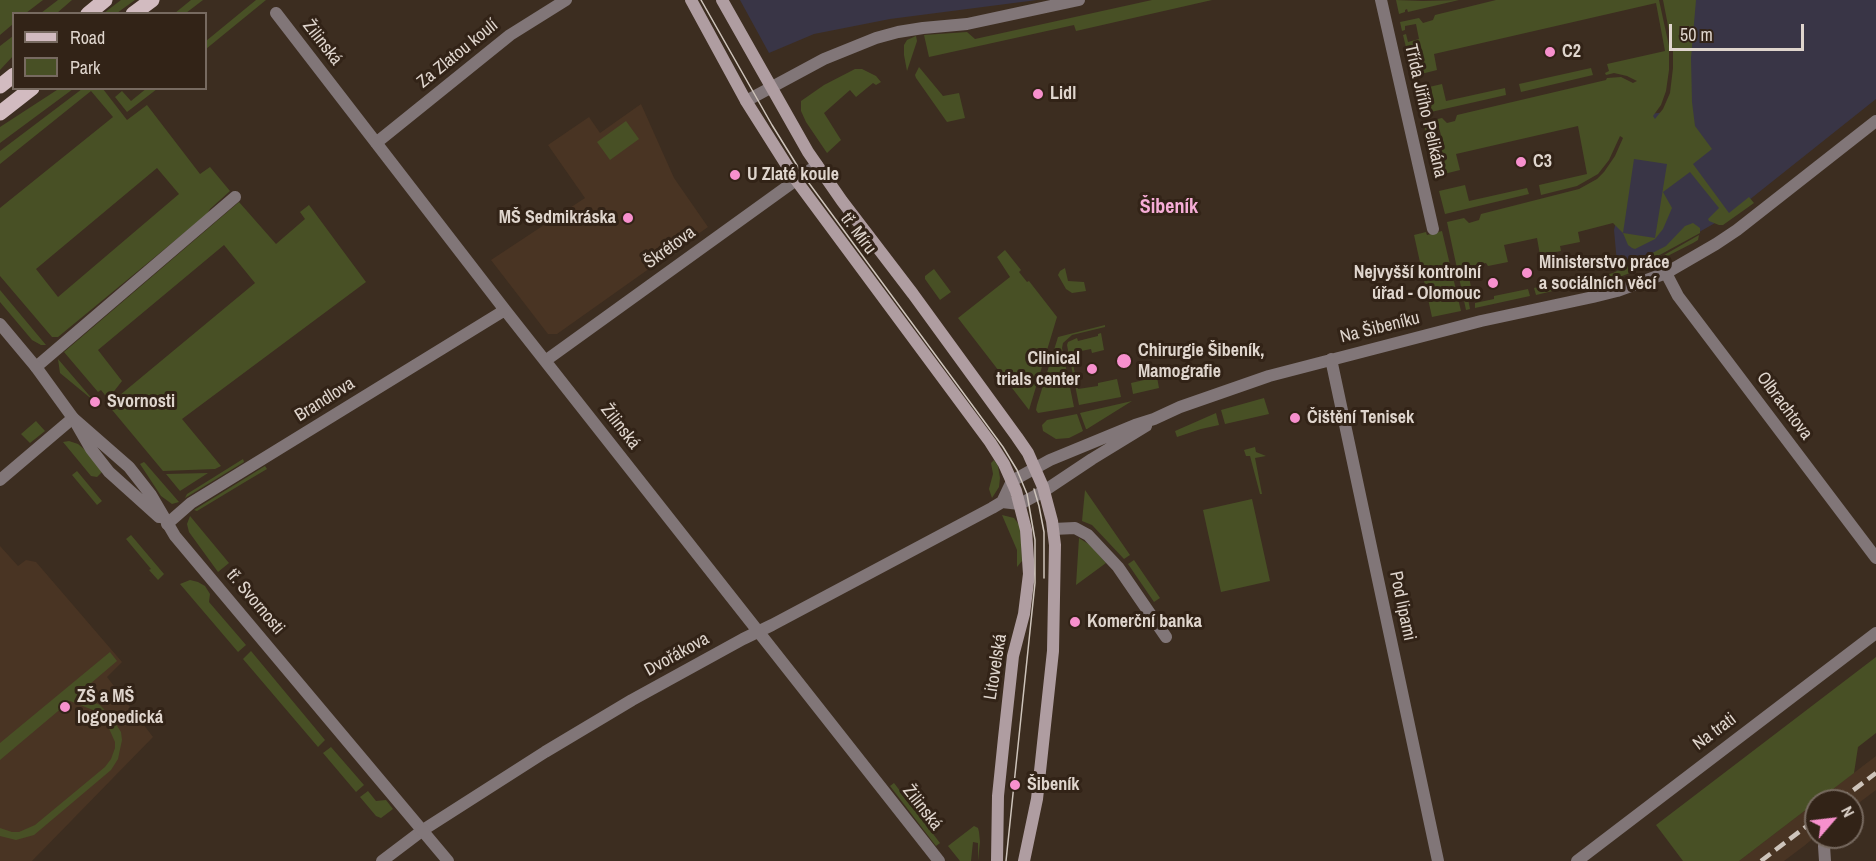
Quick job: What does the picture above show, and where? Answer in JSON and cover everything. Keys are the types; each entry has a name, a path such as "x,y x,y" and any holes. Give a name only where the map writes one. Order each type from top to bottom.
{"main road":[{"path":"90,12 105,0"},
{"path":"137,12 152,0"},
{"name":"tř. Míru","path":"690,0 747,101 796,180 990,442 1012,481"},
{"name":"tř. Míru","path":"723,0 770,87 817,165 1017,436 1036,468"},
{"path":"0,86 12,77"},
{"path":"0,113 29,90"},
{"path":"1024,861 1037,799 1050,680 1056,578 1053,529 1036,468"},
{"name":"Litovelská","path":"997,861 998,796 1005,726 1013,656 1024,614 1029,574 1029,545 1020,504 1012,481"}],"street":[{"name":"Za Zlatou koulí","path":"376,143 510,35 566,0"},
{"path":"747,101 824,59 876,38 898,32 968,24 1080,0"},
{"name":"Třída Jiřího Pelikána","path":"1381,0 1433,229"},
{"name":"Žilinská","path":"276,13 505,310 939,861"},
{"name":"Na Šibeníku","path":"1012,481 1136,424 1269,376 1481,321 1593,297 1634,286 1666,273 1737,230 1876,121"},
{"name":"Škrétova","path":"545,361 817,165"},
{"path":"36,367 236,197"},
{"name":"Olbrachtova","path":"1666,273 1678,296 1876,558"},
{"name":"Brandlova","path":"167,524 191,504 505,310"},
{"name":"tř. Svornosti","path":"0,324 36,367 73,418 129,467 151,495 167,524 448,861"},
{"name":"Pod lipami","path":"1331,359 1438,861"},
{"path":"0,480 73,418 91,450 109,472 167,524"},
{"path":"1012,481 1002,502 1020,504 1141,430 1154,419"},
{"name":"Dvořákova","path":"381,861 423,830 591,723 743,639 1002,502"},
{"path":"1053,529 1070,527 1088,535 1118,567 1166,637"},
{"name":"Na trati","path":"1577,861 1876,633"}],"shaded area":[{"path":"740,0 1037,0 890,19 814,34 769,53"},
{"path":"1676,0 1876,0 1876,99 1734,212 1649,261 1618,274 1614,230 1641,115 1683,110"},
{"name":"MŠ Sedmikráska","path":"641,104 674,178 708,227 557,334 548,334 491,260 585,198 548,145 589,117 600,133"},
{"name":"ZŠ a MŠ logopedická","path":"0,546 18,566 26,560 36,562 122,662 107,677 153,737 32,861 0,861"},
{"path":"1876,756 1876,790 1864,799 1864,789 1833,789"},
{"path":"1804,811 1804,846 1784,861 1739,861"}],"green space":[{"path":"0,0 43,0 27,12 12,12 12,25 0,35"},
{"path":"58,0 72,0 58,12 42,12"},
{"path":"121,0 135,0 118,12 105,12"},
{"path":"191,0 203,0 187,12 176,12"},
{"path":"256,0 266,0 207,48 207,40"},
{"path":"1152,0 1212,0 1076,31 1074,25 929,57 924,35 967,32 975,39"},
{"path":"1396,0 1459,0 1408,12 1407,9 1399,14"},
{"path":"1496,0 1659,0 1669,46 1669,70 1666,91 1661,105 1653,116 1655,119 1663,109 1670,93 1673,68 1673,51 1663,0 1696,0 1691,58 1692,102 1695,126 1712,149 1693,164 1729,213 1749,197 1754,203 1723,225 1709,221 1708,219 1719,208 1690,172 1663,192 1672,208 1663,229 1655,239 1635,249 1632,248 1628,245 1623,233 1613,223 1578,232 1580,242 1560,246 1561,251 1540,255 1537,238 1504,245 1508,262 1467,267 1471,287 1466,289 1470,309 1466,310 1447,222 1464,218 1469,223 1479,220 1481,214 1579,189 1597,179 1604,172 1623,138 1620,136 1609,160 1598,174 1577,186 1541,195 1539,185 1587,174 1578,126 1456,154 1460,170 1436,176 1427,135 1429,134 1431,142 1442,139 1438,124 1427,126 1428,130 1425,131 1424,122 1442,118 1447,123 1455,121 1457,115 1607,78 1621,77 1633,83 1637,81 1627,76 1614,73 1606,75 1605,73 1609,71 1607,64 1665,51 1656,3 1434,54 1437,70 1413,76 1403,35 1406,34 1408,42 1419,39 1416,24 1405,26 1405,30 1402,31 1400,22 1419,18 1423,23 1433,20 1435,15","holes":["1634,159 1667,164 1655,238 1623,233"]},
{"path":"916,36 917,41 907,71 904,45 907,40"},
{"path":"12,37 12,57 0,70 0,46"},
{"path":"919,67 943,96 959,93 965,118 947,122 916,78"},
{"path":"1591,68 1593,75 1521,92 1519,84"},
{"path":"855,69 862,69 876,76 881,82 876,85 873,83 856,97 850,90 824,113 841,140 827,153 806,122 801,111 801,101 824,85"},
{"path":"1442,84 1446,101 1505,88 1506,95 1422,114 1416,90"},
{"path":"57,90 72,90 0,143 0,127"},
{"path":"81,90 104,90 127,120 147,105 200,174 210,167 230,191 207,214 58,337 52,337 0,276 0,208 113,117 91,91 0,164 0,151","holes":["157,168 179,194 58,297 36,269"]},
{"path":"145,90 156,90 127,112 115,97 122,91 131,101"},
{"path":"626,121 639,139 610,160 597,142"},
{"path":"1465,185 1469,201 1527,188 1529,194 1445,214 1439,191"},
{"path":"239,202 276,244 305,219 300,212 309,205 366,282 182,419 221,466 215,469 163,471 108,405 255,283 224,245 98,350 122,381 108,399 101,390 98,392 64,352"},
{"path":"1693,223 1700,228 1700,233 1632,270 1652,262 1699,235 1698,240 1646,267 1590,285 1592,282 1620,275 1595,279 1595,276 1613,273 1666,246 1685,226"},
{"path":"1442,231 1461,311 1432,317 1414,235 1426,232 1427,235"},
{"path":"1005,250 1021,270 1019,272 1027,282 1029,281 1057,317 1029,410 958,318 1010,277 997,257"},
{"path":"1065,268 1068,281 1084,282 1086,291 1072,293 1066,289 1058,275"},
{"path":"934,269 951,292 940,300 925,279 925,276"},
{"path":"1588,278 1586,283 1536,295 1534,288 1568,280 1569,283"},
{"path":"1528,289 1530,296 1475,308 1475,303 1494,299 1494,296"},
{"path":"0,290 46,345 32,340 0,302"},
{"path":"1105,325 1105,327 1072,335 1063,343 1062,348 1074,407 1038,413 1037,405 1058,337"},
{"path":"1101,333 1104,350 1092,353 1091,349 1071,353 1078,389 1098,386 1098,383 1117,379 1121,397 1079,405 1067,345 1068,342 1077,338 1078,341 1098,336"},
{"path":"58,359 94,401 60,373"},
{"path":"1157,377 1159,388 1133,394 1131,383"},
{"path":"1264,398 1269,414 1225,424 1221,410"},
{"path":"1132,401 1087,429 1086,429 1080,413"},
{"path":"1216,413 1219,425 1177,437 1175,431"},
{"path":"1077,414 1083,431 1069,438 1056,439 1043,431 1042,425 1047,420"},
{"path":"36,421 45,431 30,443 21,434"},
{"path":"69,441 84,449 103,471 97,477 91,476 63,442"},
{"path":"1255,447 1256,452 1266,456 1255,458 1262,494 1260,494 1250,456 1246,456 1244,450"},
{"path":"243,459 244,462 185,498 187,494"},
{"path":"994,460 998,466 1000,478 999,487 992,498 989,489 993,474 991,463"},
{"path":"144,462 179,502 172,504 161,496 140,464"},
{"path":"265,466 267,469 197,511 194,510"},
{"path":"77,471 102,501 97,505 72,475"},
{"path":"208,473 180,491 166,474"},
{"path":"1085,490 1130,555 1124,559 1092,525 1082,521"},
{"path":"1252,499 1270,581 1221,592 1203,510"},
{"path":"1002,515 1014,518 1020,526 1022,561 1017,567 1017,550"},
{"path":"190,516 229,563 218,572 189,532 187,524"},
{"path":"131,535 164,574 158,580 126,539"},
{"path":"1079,538 1090,545 1106,563 1076,585"},
{"path":"1134,560 1160,598 1154,602 1128,564"},
{"path":"190,580 205,586 210,594 209,602 246,645 238,652 180,584"},
{"path":"251,651 325,740 318,747 243,659"},
{"path":"110,652 117,661 77,695 100,705 121,732 122,740 118,759 111,770 34,835 16,840 0,836 0,828 19,832 35,825 105,767 111,759 115,742 107,724 93,710 70,701 0,760 0,743"},
{"path":"1876,657 1876,733 1858,747 1854,773 1833,789 1804,789 1804,811 1739,861 1683,861 1656,825"},
{"path":"331,747 364,785 356,792 323,753"},
{"path":"894,783 940,843 936,846 890,786"},
{"path":"368,791 376,801 386,800 393,809 381,818 376,816 360,797"},
{"path":"974,826 979,832 978,861 978,843 973,842 971,861 960,861 948,846"}],"tram line":[{"path":"701,0 803,175 1003,447 1017,470 1027,494 1035,540 1035,583 1006,861"},
{"path":"1034,489 1044,532 1044,578"}],"railway":[{"path":"1855,789 1876,773"},
{"path":"1761,861 1804,828"}],"place":[{"name":"C2","path":"1550,52"},
{"name":"Lidl","path":"1038,94"},
{"name":"C3","path":"1521,162"},
{"name":"U Zlaté koule","path":"735,175"},
{"name":"MŠ Sedmikráska","path":"628,218"},
{"name":"Ministerstvo práce a sociálních věcí","path":"1527,273"},
{"name":"Nejvyšší kontrolní úřad - Olomouc","path":"1493,283"},
{"name":"Chirurgie Šibeník, Mamografie","path":"1124,361"},
{"name":"Clinical trials center","path":"1092,369"},
{"name":"Svornosti","path":"95,402"},
{"name":"Čištění Tenisek","path":"1295,418"},
{"name":"Komerční banka","path":"1075,622"},
{"name":"ZŠ a MŠ logopedická","path":"65,707"},
{"name":"Šibeník","path":"1015,785"}],"district":[{"name":"Šibeník","path":"1169,208"}]}
